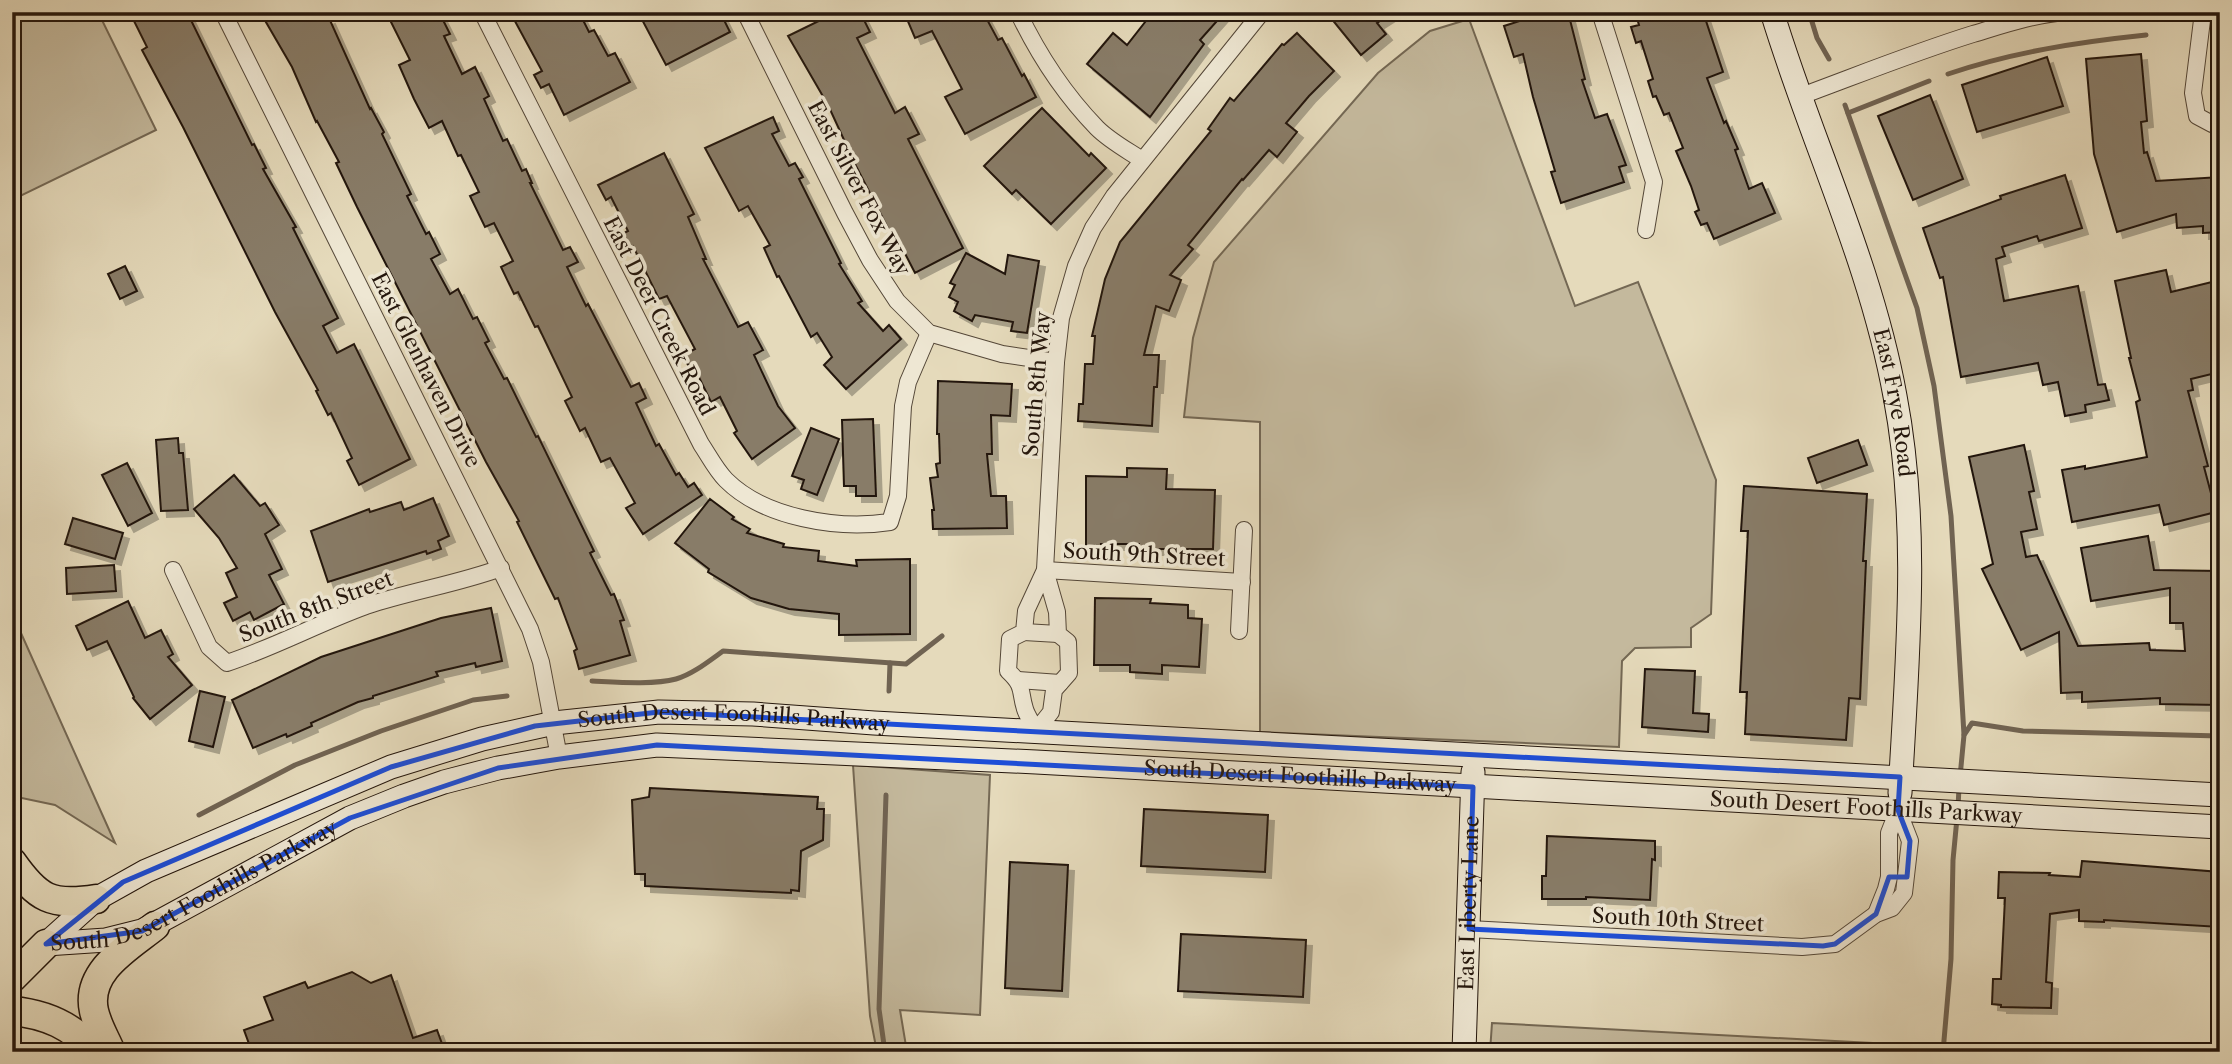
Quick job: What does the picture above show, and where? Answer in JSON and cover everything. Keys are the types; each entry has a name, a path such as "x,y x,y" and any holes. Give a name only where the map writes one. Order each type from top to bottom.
{"highway":[{"path":"12,862 34,890 51,900 73,903 96,900"},
{"path":"111,1052 94,1010 94,986 115,958 155,926"},
{"path":"12,945 46,944"},
{"path":"12,978 46,944"},
{"path":"12,1011 47,1017 67,1027 95,1052"}],"street":[{"name":"East Glenhaven Drive","path":"223,12 501,568 534,640 541,662 559,757"},
{"name":"East Deer Creek Road","path":"482,12 701,444 726,479 752,500 790,517 870,525 890,522 898,496 903,406 912,372 929,333"},
{"name":"East Silver Fox Way","path":"744,12 870,260 897,301 929,333 1002,354 1056,362"},
{"path":"1018,12 1030,37 1059,83 1099,130 1142,160"},
{"name":"South 8th Way","path":"1045,570 1026,611 1024,632 1010,639 1009,671 1024,694 1025,708 1036,731 1051,712 1054,690 1069,673 1069,642 1058,634 1057,612 1045,570 1056,362 1061,318 1076,266 1093,228 1142,160 1262,12"},
{"path":"1600,12 1654,182 1646,230"},
{"name":"East Frye Road","path":"1772,12 1870,293 1901,426 1909,516 1909,578 1899,810 1910,841 1904,893 1892,908 1876,915"},
{"path":"2203,12 2193,93 2197,116 2220,125"},
{"path":"1801,96 1929,48 2005,24 2057,13"},
{"name":"South 9th Street","path":"1239,631 1244,530"},
{"name":"South 8th Street","path":"173,570 209,647 227,663 249,656 324,621 369,605 501,568"},
{"name":"South 9th Street","path":"1045,570 1242,582"},
{"path":"1024,632 1058,634"},
{"path":"1018,681 1060,683"},
{"name":"South Desert Foothills Parkway","path":"46,944 96,900 123,882 391,767 456,746 554,723 668,712 753,714 2220,794"},
{"name":"South Desert Foothills Parkway","path":"46,944 117,939 155,926 350,818 444,782 498,768 559,757 657,745 1036,762 2220,827"},
{"name":"East Liberty Lane","path":"1464,1052 1474,755"},
{"name":"East Frye Road","path":"1876,915 1889,877 1889,833 1899,810"},
{"path":"1889,877 1907,877"},
{"name":"South 10th Street","path":"1469,929 1823,946 1835,944 1876,915"}],"highlighted area":[{"path":"659,712 1900,777 1898,810 1910,841 1907,877 1889,877 1876,914 1835,944 1823,946 1469,929 1473,787 657,745 498,768 350,818 142,931 46,944 123,882 391,767 535,726"}],"shaded area":[{"path":"12,12 98,12 156,130 12,200"},
{"path":"1469,19 1575,306 1638,282 1716,480 1711,614 1691,628 1691,647 1635,648 1622,661 1619,747 1260,732 1260,422 1184,417 1193,338 1214,262 1378,73 1430,31"},
{"path":"12,613 115,843 55,805 12,796"},
{"path":"853,765 990,775 980,1015 900,1010 907,1052 877,1052 870,1016"},
{"path":"1492,1023 1929,1046 1929,1052 1490,1052"}],"building":[{"path":"142,12 187,12 266,168 263,169 296,227 293,228 338,318 323,326 337,353 354,344 410,459 359,485 347,461 352,458 331,413 328,415 316,391 318,390 275,312 142,50 147,47 132,17"},
{"path":"271,12 320,12 324,20 329,18 370,109 384,132 382,134 411,194 407,196 426,234 429,232 440,254 431,259 450,294 458,289 473,319 477,317 489,341 485,343 504,379 507,378 536,437 538,436 594,551 590,553 611,595 614,594 624,620 620,621 630,655 579,669 574,651 577,649 558,598 555,599 517,522 519,521 486,462 357,207 336,163 339,162 316,122 292,67 263,17"},
{"path":"386,12 439,12 450,34 444,36 462,74 475,67 489,96 484,99 503,141 507,139 522,171 526,169 530,183 563,250 570,247 578,262 567,267 586,306 588,304 631,387 639,383 646,398 636,403 656,446 659,444 676,475 679,473 688,487 694,483 702,495 643,534 626,508 635,503 610,458 601,462 585,428 580,431 565,401 572,397 538,326 535,327 518,292 514,294 501,267 513,261 494,223 485,227 470,196 479,192 461,155 458,156 442,121 429,128 414,99 399,65 410,60"},
{"path":"510,12 579,12 589,32 594,30 608,56 615,53 630,82 564,115 549,84 541,88 534,75 542,71"},
{"path":"638,12 720,12 730,32 666,65"},
{"path":"837,12 860,12 870,32 857,38 895,113 905,107 919,134 908,139 963,248 915,273 895,234 892,236 828,105 788,36"},
{"path":"904,12 983,12 998,40 1002,38 1036,97 965,134 945,97 962,89 932,31 915,38"},
{"path":"1153,12 1225,12 1200,40 1204,44 1150,117 1087,64 1113,33 1127,45"},
{"path":"1326,12 1394,12 1377,23 1386,34 1361,55"},
{"path":"1548,12 1568,12 1585,79 1582,80 1595,118 1607,114 1626,165 1619,167 1624,182 1561,203 1523,54 1514,57 1504,26"},
{"path":"1635,12 1703,12 1723,72 1707,78 1724,123 1726,121 1738,149 1735,150 1749,189 1762,183 1775,213 1714,239 1707,223 1701,225 1695,212 1699,210 1691,186 1676,151 1683,148 1669,113 1664,115 1656,96 1653,97 1648,81 1653,79 1641,41 1636,43 1631,27 1639,25"},
{"path":"1297,33 1334,71 1286,123 1297,132 1277,157 1269,150 1242,179 1188,245 1193,249 1170,275 1181,280 1169,311 1156,306 1144,355 1159,355 1152,426 1078,421 1079,404 1083,404 1085,364 1093,364 1095,336 1092,336 1105,279 1120,242 1211,131 1208,129 1230,98 1234,101 1282,44"},
{"path":"2141,54 2147,121 2141,122 2144,153 2147,152 2156,181 2220,177 2220,232 2203,233 2203,226 2177,228 2176,214 2117,232 2094,154 2086,59"},
{"path":"2047,57 2063,106 1977,132 1962,85"},
{"path":"1930,95 1963,179 1913,200 1878,116"},
{"path":"1042,108 1089,156 1091,153 1106,168 1051,224 1016,190 1012,194 984,166"},
{"path":"773,117 779,131 772,134 789,166 795,163 803,177 799,179 841,263 839,264 862,301 858,303 883,331 889,325 901,339 846,389 824,365 832,357 817,333 811,337 779,276 777,277 764,248 770,245 748,206 739,211 705,148"},
{"path":"664,153 694,214 688,217 706,259 703,259 738,327 748,322 763,350 754,355 778,406 795,428 752,459 734,433 737,431 720,397 711,402 694,367 690,369 683,355 695,349 667,296 659,299 633,246 629,248 622,234 628,231 611,197 606,200 598,185"},
{"path":"2065,175 2082,228 2039,241 2037,236 2002,247 2005,256 1996,259 2004,301 2078,286 2098,385 2105,384 2109,400 2085,405 2086,412 2065,416 2058,382 2043,385 2038,363 1961,377 1943,277 1940,278 1923,228 2001,199 2000,196"},
{"path":"966,253 1005,274 1008,255 1039,261 1027,333 1011,331 1013,322 975,315 972,321 954,311 958,302 949,297 955,285 950,283"},
{"path":"125,266 137,291 120,299 108,274"},
{"path":"2166,270 2171,292 2220,280 2220,372 2191,379 2193,390 2188,391 2208,466 2204,467 2216,512 2164,525 2159,505 2072,522 2062,470 2085,466 2085,469 2147,457 2136,402 2140,400 2129,358 2115,281"},
{"path":"938,381 1012,384 1010,416 991,415 992,454 987,454 991,496 1006,496 1007,528 933,529 934,510 930,478 938,477 936,464 940,463 937,434"},
{"path":"873,419 876,496 856,496 856,486 844,486 842,420"},
{"path":"811,428 839,439 817,495 801,489 804,480 792,476"},
{"path":"178,438 179,453 183,453 188,510 161,511 156,440"},
{"path":"1858,440 1867,465 1817,483 1808,458"},
{"path":"2024,445 2034,491 2029,492 2037,529 2021,532 2026,557 2037,555 2078,646 2149,643 2150,650 2185,651 2183,623 2170,623 2170,588 2091,601 2081,548 2148,536 2154,570 2220,571 2220,705 2160,704 2160,698 2082,702 2082,692 2061,693 2059,632 2021,650 1982,569 1993,564 1969,457"},
{"path":"127,463 152,513 128,526 102,475"},
{"path":"1127,468 1167,469 1166,489 1215,490 1213,549 1139,549 1139,544 1101,544 1102,551 1086,551 1086,476 1127,477"},
{"path":"234,475 260,506 265,503 279,525 265,534 282,569 269,575 284,604 254,620 250,612 233,621 224,603 237,597 226,573 237,568 219,538 194,509"},
{"path":"1744,486 1867,494 1860,699 1849,698 1846,740 1745,734 1747,692 1740,692 1748,531 1741,531"},
{"path":"433,498 449,536 438,541 441,549 427,554 426,551 328,582 311,531 369,509 370,512 401,502 404,510"},
{"path":"710,499 734,517 732,519 750,529 747,533 784,544 783,547 819,551 818,561 857,566 856,560 910,559 910,634 839,635 839,614 789,609 751,598 708,572 709,569 675,543"},
{"path":"73,518 123,533 115,559 65,544"},
{"path":"114,565 116,591 67,594 66,568"},
{"path":"1095,598 1151,599 1150,603 1188,605 1188,618 1202,619 1199,667 1162,665 1162,674 1130,672 1130,665 1094,665"},
{"path":"128,601 145,638 161,630 173,654 168,657 192,685 150,719 133,698 107,641 87,650 76,626"},
{"path":"491,608 502,661 476,667 475,663 436,672 438,676 373,696 311,723 312,726 287,737 286,734 253,748 232,700 321,657 441,618"},
{"path":"1645,669 1695,671 1693,713 1709,714 1708,732 1642,727"},
{"path":"200,691 225,697 213,747 189,741"},
{"path":"650,788 818,797 817,809 824,809 823,840 801,851 799,891 791,890 791,893 645,886 645,874 635,874 632,800 649,797"},
{"path":"1144,809 1268,815 1265,872 1141,866"},
{"path":"1547,836 1655,841 1650,900 1586,897 1542,899 1542,876 1546,876"},
{"path":"2082,861 2220,872 2220,927 2079,921 2079,910 2050,914 2046,982 2052,983 2051,1008 2001,1007 1992,1004 1993,979 2001,979 2005,898 1998,898 1999,872 2050,873 2049,875 2080,877"},
{"path":"1010,862 1068,865 1062,991 1005,988"},
{"path":"1181,934 1306,940 1303,997 1178,991"},
{"path":"352,972 371,983 391,975 413,1038 437,1030 445,1052 252,1052 244,1030 273,1020 264,997 305,982 308,988"}],"waterway":[{"path":"1809,12 1817,38 1829,59"},
{"path":"1948,74 2046,49 2146,35"},
{"path":"1848,113 1929,81"},
{"path":"1845,105 1917,308 1934,386 1951,516 1964,735"},
{"path":"592,681 646,683 676,679 695,671 723,651 906,664 942,636"},
{"path":"889,691 890,663"},
{"path":"199,815 295,765 381,731 473,700 507,696"},
{"path":"1960,777 1964,735 1972,723 2023,731 2220,736"},
{"path":"1958,808 1959,787"},
{"path":"885,1052 879,1009 886,795"},
{"path":"1943,1052 1951,959 1953,860 1957,818"}]}
